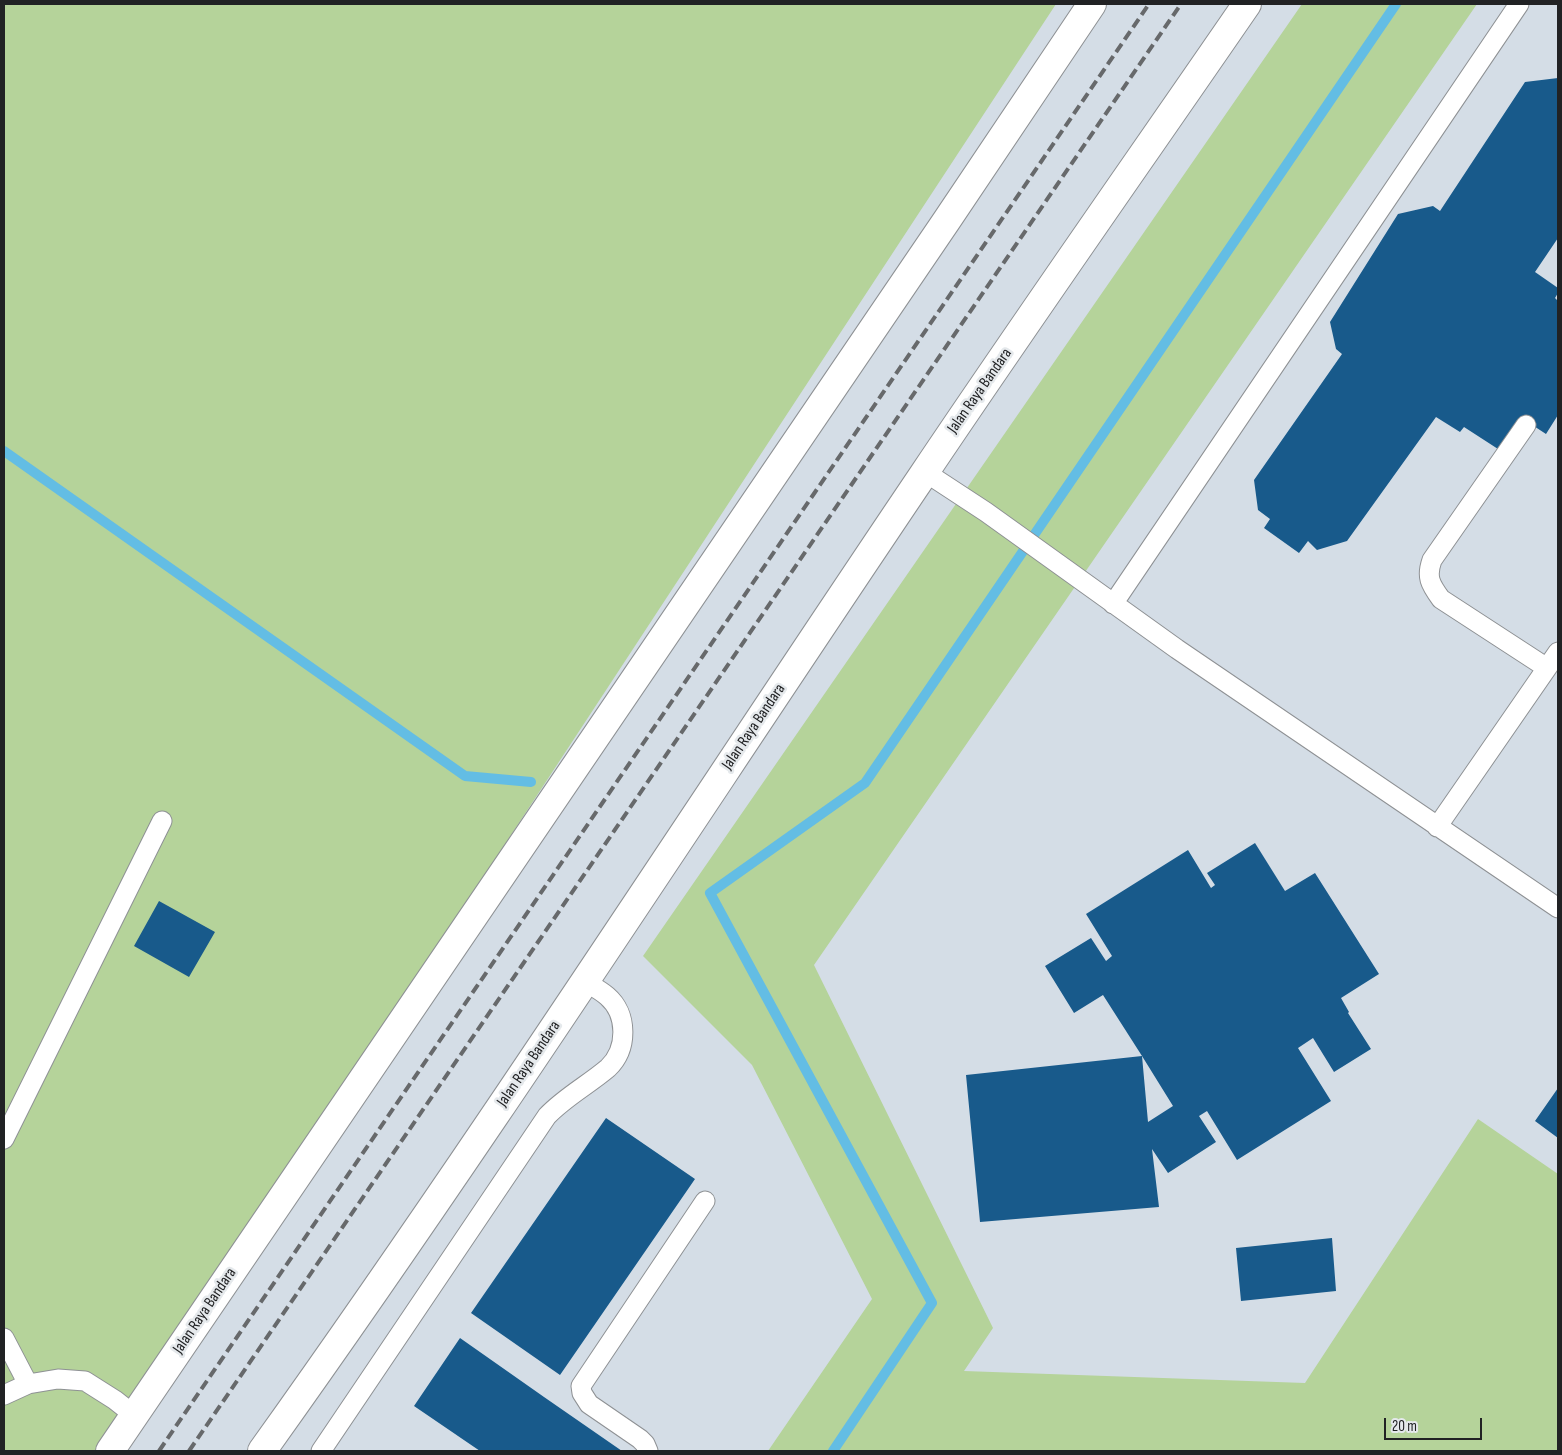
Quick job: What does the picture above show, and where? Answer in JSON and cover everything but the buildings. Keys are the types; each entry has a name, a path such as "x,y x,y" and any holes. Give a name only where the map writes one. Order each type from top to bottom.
{"street":[{"name":"Jalan Raya Bandara","path":"110,1451 948,220 1092,4"},
{"name":"Jalan Raya Bandara","path":"262,1451 334,1350 488,1124 925,472 1247,4"}],"lane":[{"path":"1113,604 1519,4"},
{"path":"1526,425 1432,560 1428,571 1434,590 1441,598 1547,668"},
{"path":"925,472 986,512 1113,604 1558,908"},
{"path":"1438,827 1558,652"},
{"path":"4,1139 162,821"},
{"path":"321,1451 547,1116 558,1105 608,1067 618,1056 623,1031 621,1018 616,1006 607,996 584,981"},
{"path":"648,1451 640,1439 589,1404 582,1393 581,1386 705,1201"},
{"path":"4,1338 28,1384"},
{"path":"4,1395 28,1384 58,1379 85,1381 134,1415"}],"shaded area":[{"path":"4,4 1558,4 1558,1451 4,1451"}],"green space":[{"path":"4,4 1056,4 107,1451 4,1451"},
{"path":"1302,4 1477,4 814,965 993,1328 964,1371 1305,1383 1478,1119 1558,1174 1558,1451 768,1451 872,1299 752,1065 643,956"}],"waterway":[{"path":"833,1451 932,1303 710,893 865,783 1396,4"},
{"path":"4,451 465,776 531,782"}],"railway":[{"path":"159,1451 1149,4"},
{"path":"189,1451 1181,4"}]}
